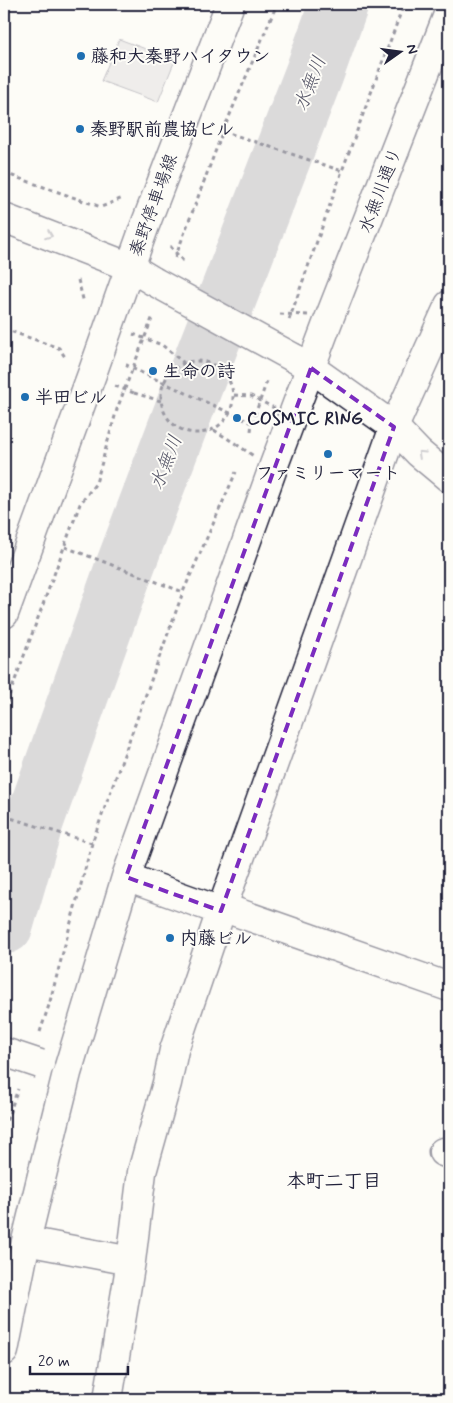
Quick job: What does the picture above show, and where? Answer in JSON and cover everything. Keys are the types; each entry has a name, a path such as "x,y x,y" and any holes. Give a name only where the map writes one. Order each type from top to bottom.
{"street":[{"name":"秦野停車場線","path":"4,613 147,218 230,4"},
{"name":"水無川通り","path":"4,1352 26,1241 67,1073 126,877 274,465 303,363 331,315 449,12"},
{"path":"4,218 130,267 303,363 394,427 420,454 449,478"},
{"path":"108,1399 131,1261 142,1172 167,1083 174,1050 221,910 394,427 449,305"},
{"path":"126,877 221,910 233,911 437,983"},
{"path":"4,1052 38,1052 67,1073"},
{"path":"26,1241 131,1261"}],"path":[{"path":"175,258 223,131 277,4"},
{"path":"289,321 404,4"},
{"path":"223,131 342,171"},
{"path":"4,173 90,202"},
{"path":"4,710 80,504 96,483 117,409 154,313"},
{"path":"4,329 59,348 67,360"},
{"path":"133,334 162,345 184,363"},
{"path":"194,361 206,362 216,366 225,374 231,384 234,395 233,405 229,415 214,430 203,433 191,433 180,429 171,422 164,412 161,401 162,389 166,379 173,370 184,363 194,361"},
{"path":"127,366 133,367 252,423"},
{"path":"250,437 252,423 269,377"},
{"path":"115,386 161,401"},
{"path":"234,395 251,396 276,409"},
{"path":"214,430 255,457"},
{"path":"244,452 247,444"},
{"path":"38,1052 92,842 183,592 238,468"},
{"path":"65,547 183,592"},
{"path":"4,816 92,842"},
{"path":"4,1128 19,1087"}],"highlighted area":[{"path":"311,368 394,427 221,911 126,877"}],"shaded area":[{"path":"119,39 175,60 158,102 101,81"}],"waterway":[{"name":"水無川","path":"4,925 33,825 124,569 314,74 339,4"}],"place":[{"name":"藤和大秦野ハイタウン","path":"81,56"},
{"name":"秦野駅前農協ビル","path":"80,129"},
{"name":"生命の詩","path":"153,371"},
{"name":"半田ビル","path":"25,397"},
{"name":"COSMIC RING","path":"237,418"},
{"name":"ファミリーマート","path":"328,454"},
{"name":"内藤ビル","path":"170,938"}],"district":[{"name":"本町二丁目","path":"334,1180"}]}
